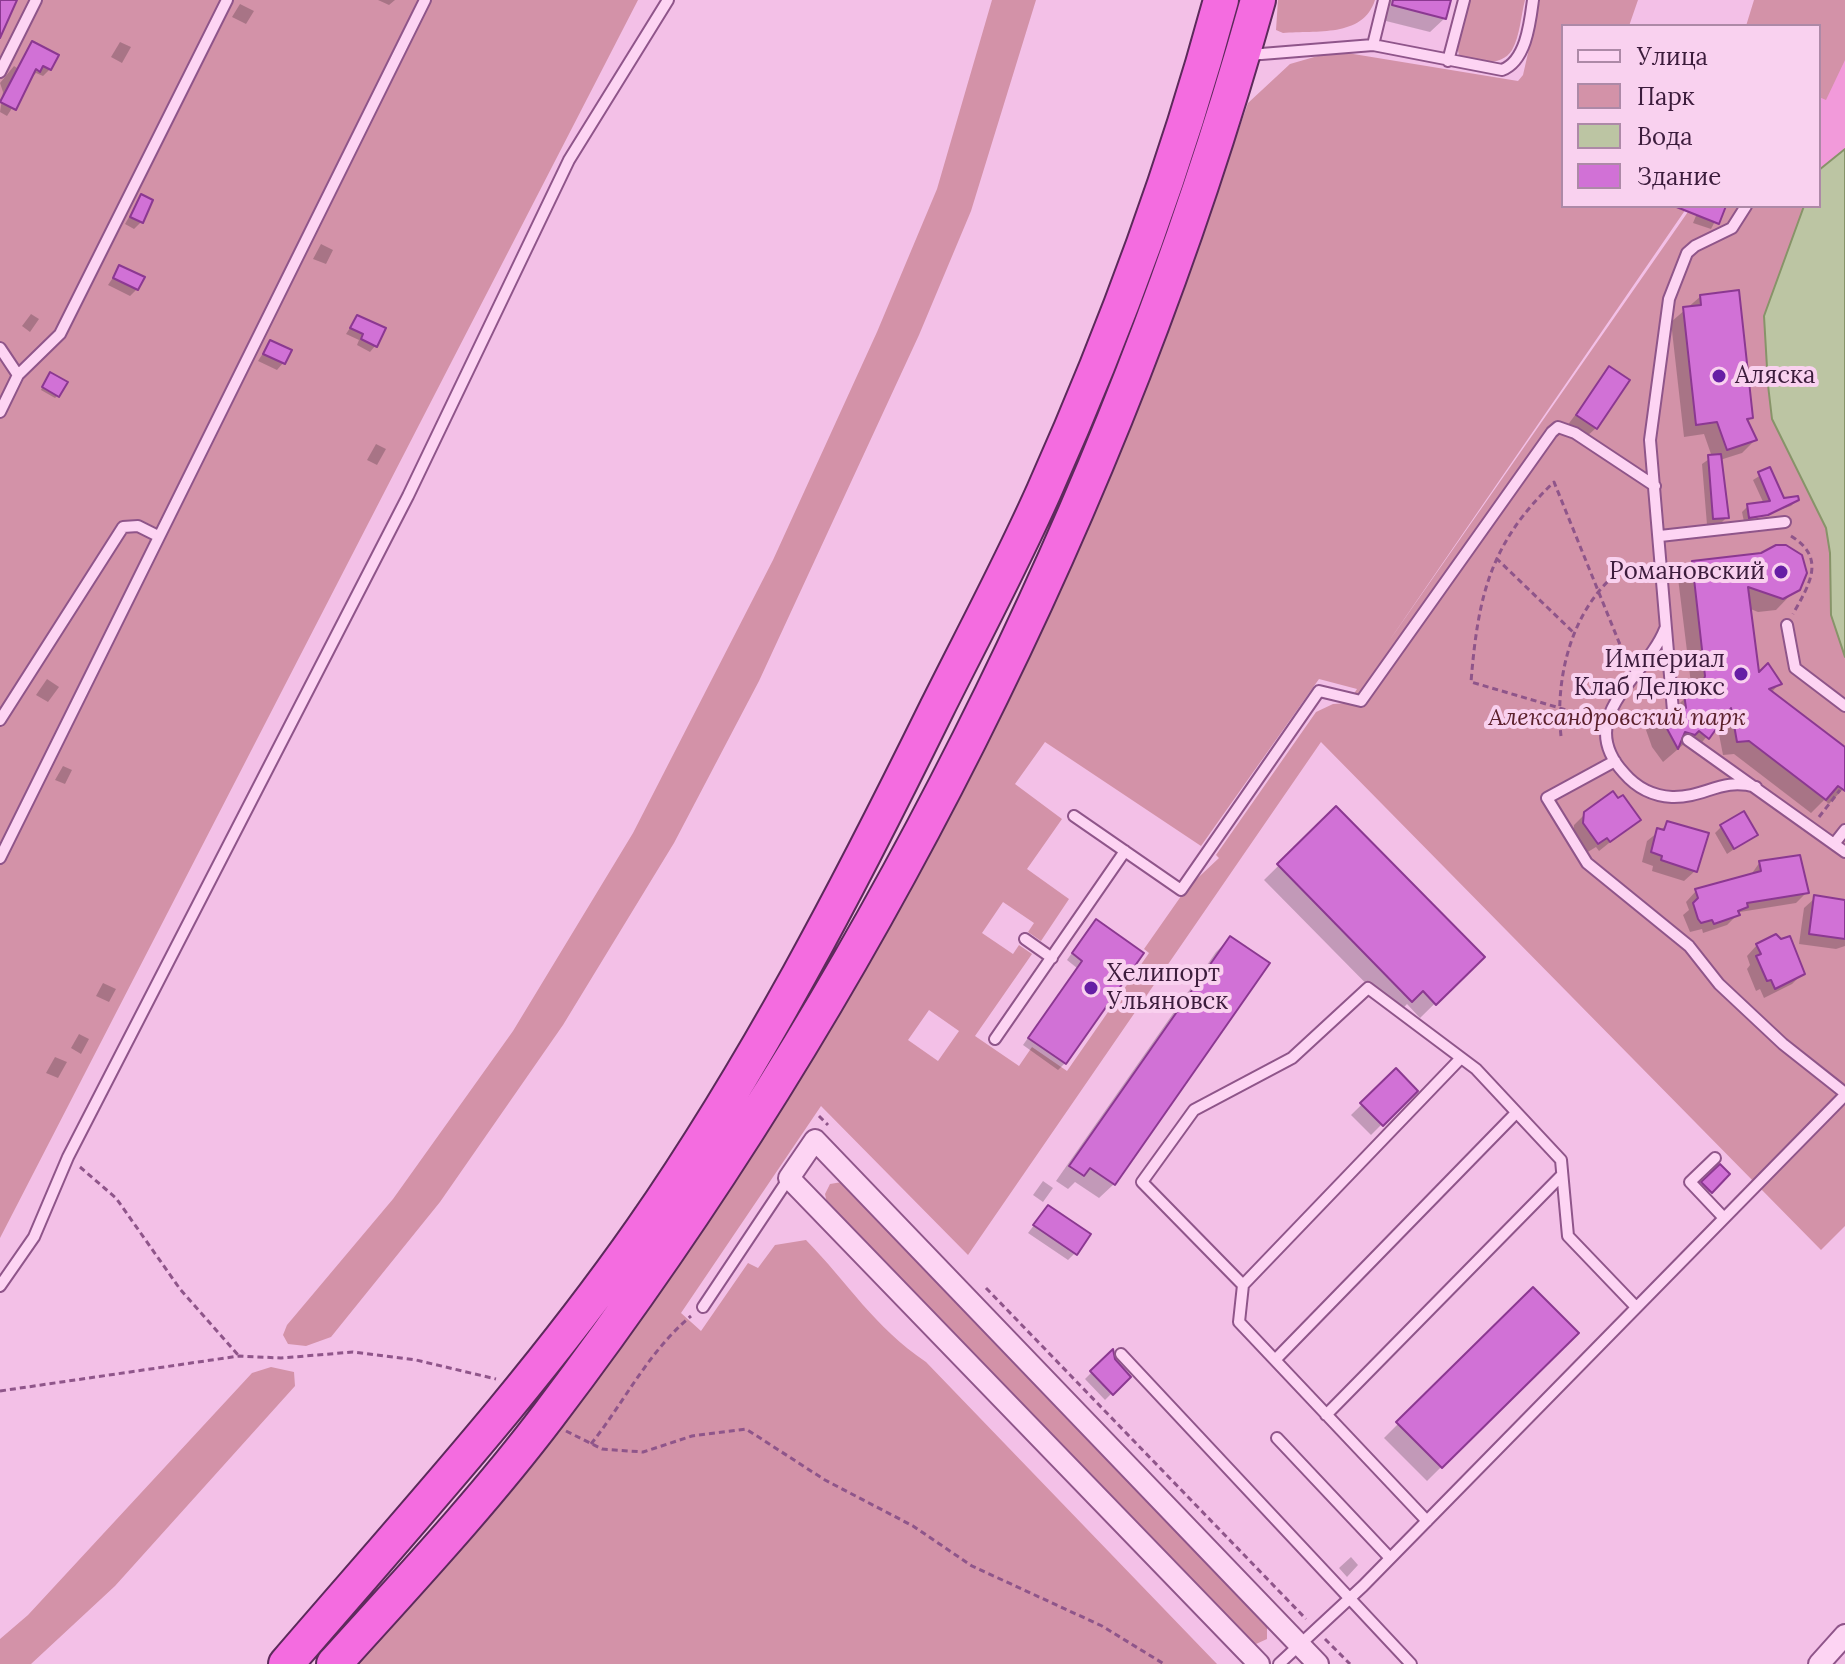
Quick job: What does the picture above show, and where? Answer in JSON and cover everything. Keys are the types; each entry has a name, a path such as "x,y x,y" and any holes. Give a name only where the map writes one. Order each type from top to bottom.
{"highway":[{"path":"286,1664 518,1394 641,1231 745,1070 878,828 1044,492 1127,285 1221,0"},
{"path":"334,1664 472,1510 547,1417 659,1264 743,1139 893,889 1041,590 1112,422 1162,299 1243,55 1258,0"}],"street":[{"path":"1259,1664 789,1178 815,1140 1318,1664"},
{"path":"1819,1664 1845,1635"}],"lane":[{"path":"0,72 36,0"},
{"path":"0,412 18,375 60,334 227,0"},
{"path":"0,858 425,0"},
{"path":"0,1286 34,1237 68,1157 408,496 569,160 668,0"},
{"path":"1373,45 1384,0"},
{"path":"1448,61 1464,0"},
{"path":"1243,55 1373,45 1491,70 1510,67 1522,48 1533,0"},
{"path":"1673,711 1650,440 1669,299 1687,253 1732,228 1745,208"},
{"path":"0,348 18,375"},
{"path":"1074,816 1181,890 1319,691 1361,701 1546,439 1558,427 1575,433 1655,486"},
{"path":"1660,536 1785,522"},
{"path":"0,720 123,527 138,526 158,536"},
{"path":"1667,623 1658,646 1623,686 1610,709 1608,738 1615,761 1633,782 1662,796 1696,794 1729,782 1756,787"},
{"path":"1787,625 1795,668 1845,706"},
{"path":"1688,740 1845,852"},
{"path":"1279,1664 1427,1521 1845,1094 1783,1044 1719,984 1689,946 1631,902 1576,849 1547,798 1615,761"},
{"path":"1834,844 1845,830"},
{"path":"995,1039 1125,851"},
{"path":"1025,939 1052,958"},
{"path":"1243,1285 1142,1182 1194,1110 1292,1058 1368,988 1461,1058 1561,1160 1568,1236 1636,1307"},
{"path":"1427,1521 1239,1322 1243,1285 1461,1058"},
{"path":"1275,1360 1516,1113"},
{"path":"1715,1158 1690,1182 1724,1218"},
{"path":"1326,1415 1562,1175"},
{"path":"703,1307 789,1178"},
{"path":"1121,1354 1411,1664"},
{"path":"1277,1438 1390,1558"}],"path":[{"path":"1594,718 1471,682 1476,616 1496,558 1522,512 1554,482 1625,657"},
{"path":"1787,625 1814,575 1814,564 1800,541"},
{"path":"1496,558 1575,633"},
{"path":"1561,736 1563,676 1575,633 1597,590 1633,562"},
{"path":"1812,826 1840,790"},
{"path":"819,1116 830,1127"},
{"path":"68,1157 116,1198 143,1231 180,1289 239,1356"},
{"path":"985,1287 1350,1664"},
{"path":"591,1444 622,1404 644,1363 703,1307"},
{"path":"0,1391 239,1356 281,1358 353,1352 490,1374 518,1394"},
{"path":"547,1417 602,1449 643,1452 692,1436 746,1429 825,1480 913,1526 972,1566 1102,1626 1164,1664"}],"green space":[{"path":"0,0 638,0 0,1238"},
{"path":"992,0 1036,0 971,211 919,335 759,681 674,843 563,1025 440,1202 331,1337 306,1346 288,1344 283,1335 287,1325 393,1199 513,1031 633,833 773,560 877,332 937,189"},
{"path":"1278,0 1375,0 1360,21 1349,26 1337,30 1283,33 1276,30"},
{"path":"1469,0 1525,0 1515,44 1501,59 1479,62 1459,55 1457,47"},
{"name":"Александровский парк","path":"1540,0 1638,0 1630,24 1561,24 1561,208 1687,208 1387,644 1691,208 1821,208 1821,24 1747,24 1754,0 1845,0 1845,1226 1821,1250 1321,742 968,1255 821,1106 681,1313 701,1331 748,1263 758,1268 775,1245 806,1240 877,1320 926,1362 1217,1664 354,1664 556,1431 676,1271 785,1100 904,901 1043,620 1178,302 1248,103 1290,64 1335,51 1518,81 1523,75","holes":["1319,679 1357,689 1348,703 1333,704 1316,712 1216,855 1219,858 1186,889 1144,949 1149,953 1067,1071 1032,1047 1019,1066 975,1036 1032,954 1019,945 1013,954 982,933 1003,902 1034,923 1028,932 1041,941 1069,899 1027,869 1062,819 1015,784 1045,742 1201,846","929,1010 959,1031 938,1061 908,1040"]},
{"path":"842,1182 1267,1624 1267,1639 1256,1644 1246,1639 827,1203 825,1194 830,1184"},
{"path":"271,1367 294,1372 295,1386 115,1586 31,1664 0,1664 0,1639 28,1615 252,1373"}],"sand":[{"path":"1845,60 1845,149 1821,168 1821,98 1826,100"}],"water":[{"path":"1845,149 1845,657 1831,615 1830,553 1826,528 1772,419 1764,316 1803,208 1821,208 1821,168"}],"building":[{"path":"0,0 17,0 0,38"},
{"path":"1393,0 1451,0 1446,19 1392,5"},
{"path":"32,41 59,55 51,70 43,66 40,72 36,69 16,110 0,102"},
{"path":"141,194 153,200 143,223 130,217"},
{"path":"1679,208 1725,208 1719,224"},
{"path":"119,265 145,277 138,290 113,278"},
{"name":"Аляска","path":"1739,290 1753,418 1747,419 1757,440 1727,450 1717,422 1696,425 1683,307 1701,305 1700,295"},
{"path":"357,315 386,328 377,347 361,339 363,334 350,328"},
{"path":"270,340 292,350 285,364 263,354"},
{"path":"1609,366 1630,380 1597,429 1576,415"},
{"path":"50,372 68,382 59,397 42,387"},
{"path":"1721,454 1729,518 1713,519 1708,455"},
{"path":"1770,467 1784,498 1798,496 1799,500 1768,515 1749,518 1747,504 1770,501 1758,472"},
{"name":"Империал Клаб Делюкс","path":"1776,545 1786,545 1802,555 1807,573 1800,590 1783,599 1748,587 1759,672 1768,663 1782,684 1769,689 1845,747 1845,791 1838,786 1826,800 1749,741 1737,742 1731,708 1709,739 1699,731 1695,735 1685,732 1678,749 1659,714 1678,717 1681,709 1686,708 1684,694 1699,694 1705,676 1692,561 1761,553"},
{"path":"1613,791 1618,798 1623,795 1641,820 1610,842 1607,838 1598,844 1583,823 1584,812"},
{"path":"1336,806 1485,957 1436,1005 1423,991 1412,1002 1277,864"},
{"path":"1744,811 1758,835 1734,849 1720,825"},
{"path":"1667,821 1709,833 1697,872 1661,860 1662,856 1651,852 1657,828 1664,830"},
{"path":"1800,855 1809,893 1747,903 1748,907 1738,911 1740,915 1714,924 1712,920 1701,923 1698,919 1693,903 1698,898 1695,889 1761,871 1759,861"},
{"path":"1814,895 1845,900 1845,939 1809,934"},
{"name":"Хелипорт Ульяновск","path":"1096,919 1144,953 1066,1064 1028,1038 1082,961 1072,953"},
{"path":"1776,934 1781,939 1790,936 1805,974 1775,989 1771,980 1767,981 1756,956 1761,954 1756,944"},
{"path":"1230,936 1270,963 1115,1185 1090,1168 1084,1176 1069,1166"},
{"path":"1396,1068 1418,1091 1383,1126 1360,1103"},
{"path":"1720,1164 1730,1174 1712,1193 1701,1182"},
{"path":"1048,1205 1091,1234 1077,1255 1033,1225"},
{"path":"1533,1287 1579,1333 1442,1468 1396,1422"},
{"path":"1113,1349 1115,1359 1131,1377 1113,1395 1090,1371"}],"place":[{"name":"Аляска","path":"1719,376"},
{"name":"Романовский","path":"1781,572"},
{"name":"Империал Клаб Делюкс","path":"1741,674"},
{"name":"Хелипорт Ульяновск","path":"1091,988"}]}
